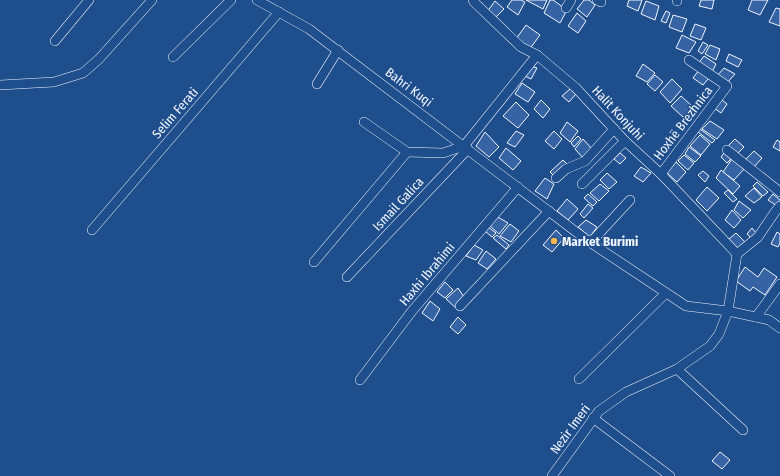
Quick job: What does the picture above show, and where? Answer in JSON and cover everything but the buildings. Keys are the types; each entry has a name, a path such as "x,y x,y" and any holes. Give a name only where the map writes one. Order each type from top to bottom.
{"street":[{"path":"55,41 89,0"},
{"path":"0,85 54,82 82,73 99,59 152,0"},
{"path":"173,57 231,0"},
{"name":"Bahri Kuqi","path":"257,0 309,29 588,241 686,306 728,311 769,320 780,328"},
{"name":"Halit Konjuhi","path":"473,0 521,47 537,55 576,88 625,141 662,174 737,254"},
{"name":"Selim Ferati","path":"92,230 279,12"},
{"path":"317,84 338,50"},
{"name":"Ismail Galica","path":"347,277 466,148 537,55"},
{"name":"Hoxhë Brezhnica","path":"662,174 727,86 689,60"},
{"path":"364,122 407,152 443,153 466,148"},
{"path":"556,178 566,169 585,161 614,129"},
{"path":"582,184 625,141"},
{"path":"727,150 780,192"},
{"path":"314,262 407,152"},
{"name":"Haxhi Ibrahimi","path":"360,380 412,311 518,187"},
{"path":"588,241 594,239 630,200"},
{"path":"737,254 758,237 780,206"},
{"path":"460,306 549,211"},
{"name":"Nezir Imeri","path":"553,476 599,411 626,392 677,369 710,346 719,334 728,311 737,254"},
{"path":"756,317 780,284"},
{"path":"579,379 666,293"},
{"path":"677,369 743,430"},
{"path":"594,418 670,476"}],"place":[{"name":"Market Burimi","path":"554,241"}]}
